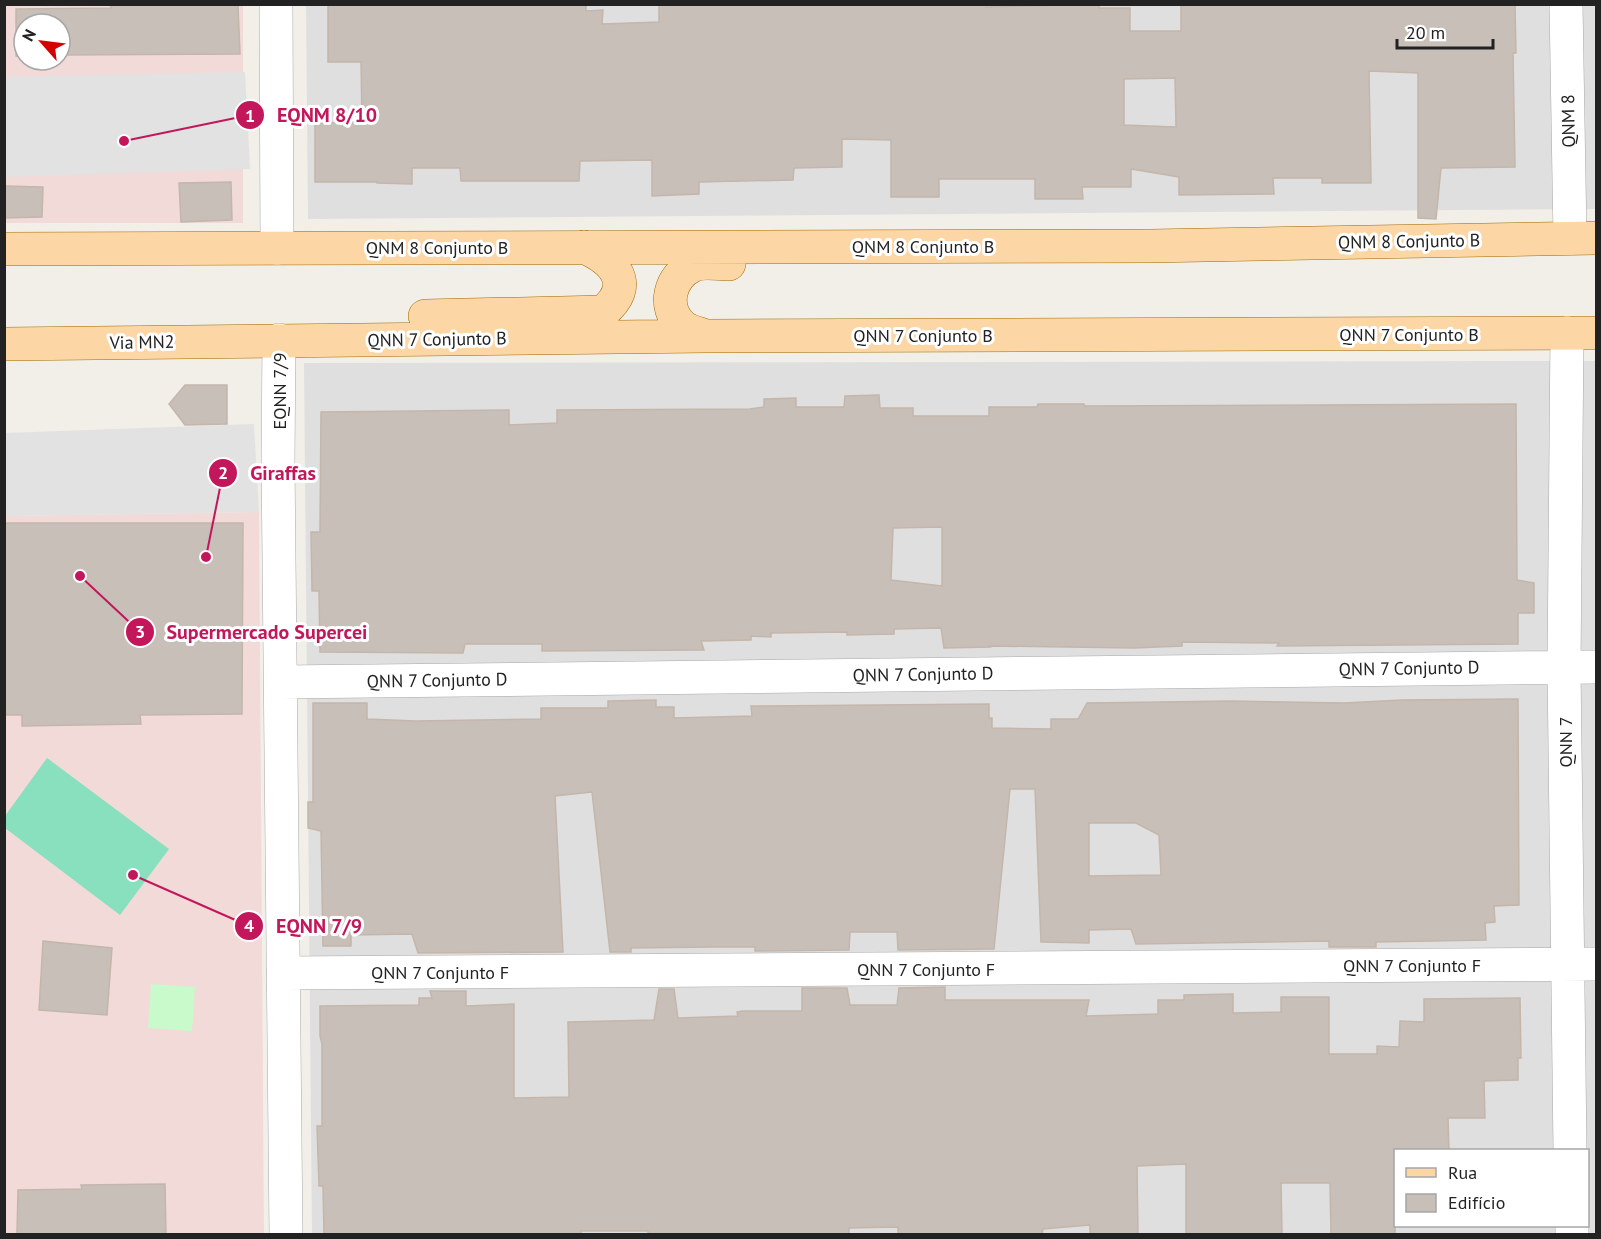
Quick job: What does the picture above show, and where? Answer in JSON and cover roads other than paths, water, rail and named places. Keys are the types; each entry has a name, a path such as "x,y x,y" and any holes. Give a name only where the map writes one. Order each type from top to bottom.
{"main road":[{"name":"QNM 8 Conjunto B","path":"277,248 1066,246 1583,238"},
{"path":"706,336 682,327 674,316 670,294 679,275 694,264 922,266 1066,246"},
{"path":"292,340 409,317 603,312 614,303 619,278 609,260 584,247"},
{"path":"4,249 277,248"},
{"name":"QNN 7 Conjunto B","path":"292,340 1582,333"},
{"name":"Via MN2","path":"4,344 292,340"}],"street":[{"path":"276,4 277,248"},
{"name":"QNM 8","path":"1566,4 1583,238"},
{"name":"QNN 7","path":"1570,1149 1582,964 1564,667 1582,333"},
{"name":"EQNN 7/9","path":"286,1234 281,682 292,340"},
{"name":"QNN 7 Conjunto D","path":"281,682 1596,667"},
{"name":"QNN 7 Conjunto F","path":"285,973 1582,964"}],"place":[{"name":"EQNM 8/10","path":"124,141"},
{"name":"Giraffas","path":"206,557"},
{"name":"Supermercado Supercei","path":"80,576"},
{"name":"EQNN 7/9","path":"133,875"}]}
